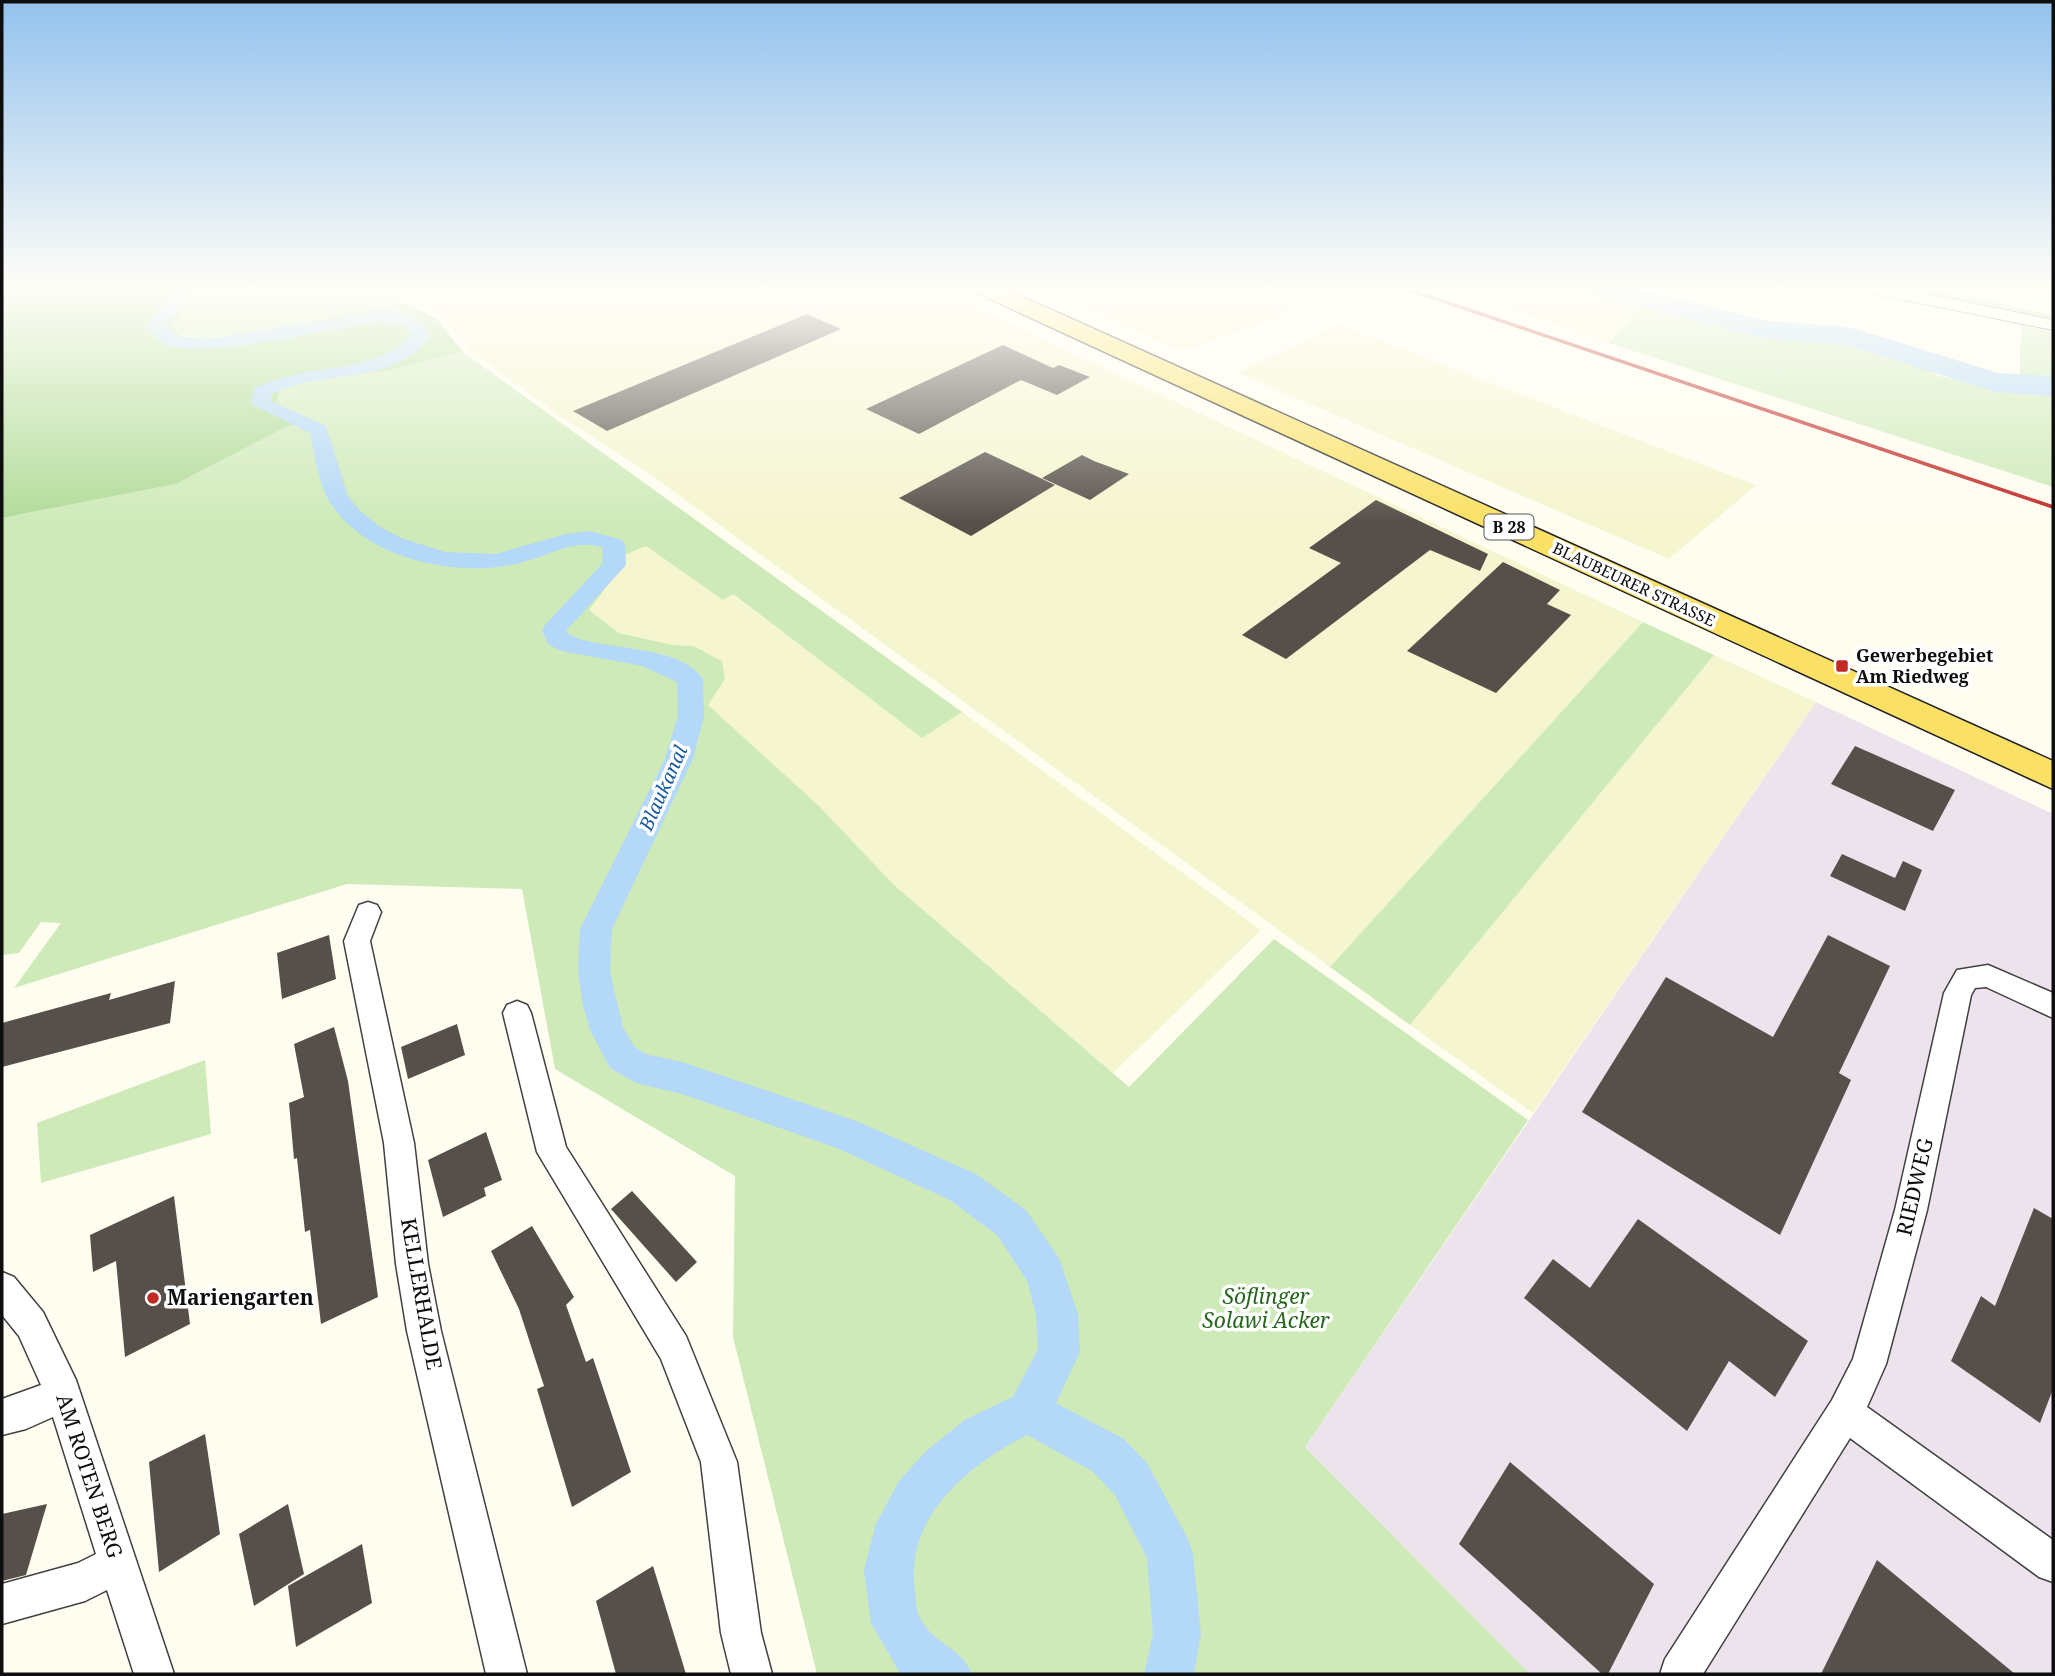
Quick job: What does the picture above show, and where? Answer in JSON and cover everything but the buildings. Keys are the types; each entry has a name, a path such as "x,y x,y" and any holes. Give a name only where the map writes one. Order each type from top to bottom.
{"main road":[{"name":"BLAUBEURER STRASSE","path":"1156,366 2053,776"}],"street":[{"name":"KELLERHALDE","path":"369,912 357,941 399,1143 417,1298 507,1674"},
{"name":"RIEDWEG","path":"1680,1674 1844,1413 1869,1364 1899,1253 1958,993 1967,978 1987,976 2053,1006"},
{"path":"517,1013 552,1152 674,1348 719,1462 741,1633 752,1674"},
{"name":"AM ROTEN BERG","path":"2,1289 31,1324 63,1393 154,1674"},
{"path":"2,1417 26,1411 63,1393"},
{"path":"1844,1413 2053,1563"},
{"path":"2,1604 85,1581 118,1563"}],"shaded area":[{"path":"1816,702 2053,814 2053,1674 1530,1674 1305,1447"}],"green space":[{"path":"2,366 407,366 291,383 279,391 276,404 308,420 286,427 176,484 2,518"},
{"name":"Söflinger Solawi Acker","path":"407,366 483,366 962,712 922,738 733,594 723,600 646,546 625,555 622,566 589,610 619,633 672,645 693,646 722,661 725,679 708,705 819,806 893,884 1129,1087 1274,939 1528,1120 1305,1447 1530,1674 817,1674 733,1337 735,1176 555,1069 522,889 347,884 14,988 61,923 41,922 19,953 2,955 2,518 176,484 286,427 307,420 276,404 279,391 291,383"},
{"path":"492,366 1100,366 1643,622 1330,967 644,470 560,416"},
{"path":"1252,366 1447,366 1756,485 1669,559 1238,373"},
{"path":"1681,366 1921,366 1939,376 2019,394 2020,366 2053,366 2053,487"},
{"path":"646,546 723,600 732,594 922,737 962,712 1261,930 1113,1073 893,884 819,806 707,704 725,679 693,646 672,645 619,633 589,610 625,555"},
{"path":"1643,622 1714,655 1410,1025 1330,967"},
{"path":"1714,655 1816,702 1533,1113 1410,1025"},
{"path":"205,1060 211,1134 41,1183 37,1123"}],"waterway":[{"name":"Blaukanal","path":"368,366 299,377 278,383 261,393 261,404 319,430 335,490 352,515 371,531 393,543 445,559 495,561 517,557 566,541 590,538 614,545 614,565 557,625 554,631 558,639 571,645 649,660 678,671 690,679 691,716 679,759 596,929 594,972 600,1005 607,1030 622,1057 636,1067 682,1078 846,1134 963,1187 1012,1223 1045,1272 1057,1314 1059,1352 1028,1412"},
{"path":"1945,366 1995,382 2053,386"},
{"name":"Blaukanal","path":"947,1674 917,1656 895,1623 888,1570 899,1524 915,1497 942,1467 982,1435 1028,1412"},
{"path":"1028,1412 1108,1455 1131,1479 1170,1554 1177,1634 1169,1674"}],"railway":[{"path":"1636,366 2053,507"}],"place":[{"name":"Gewerbegebiet Am Riedweg","path":"1842,666"},
{"name":"Mariengarten","path":"153,1298"}]}
